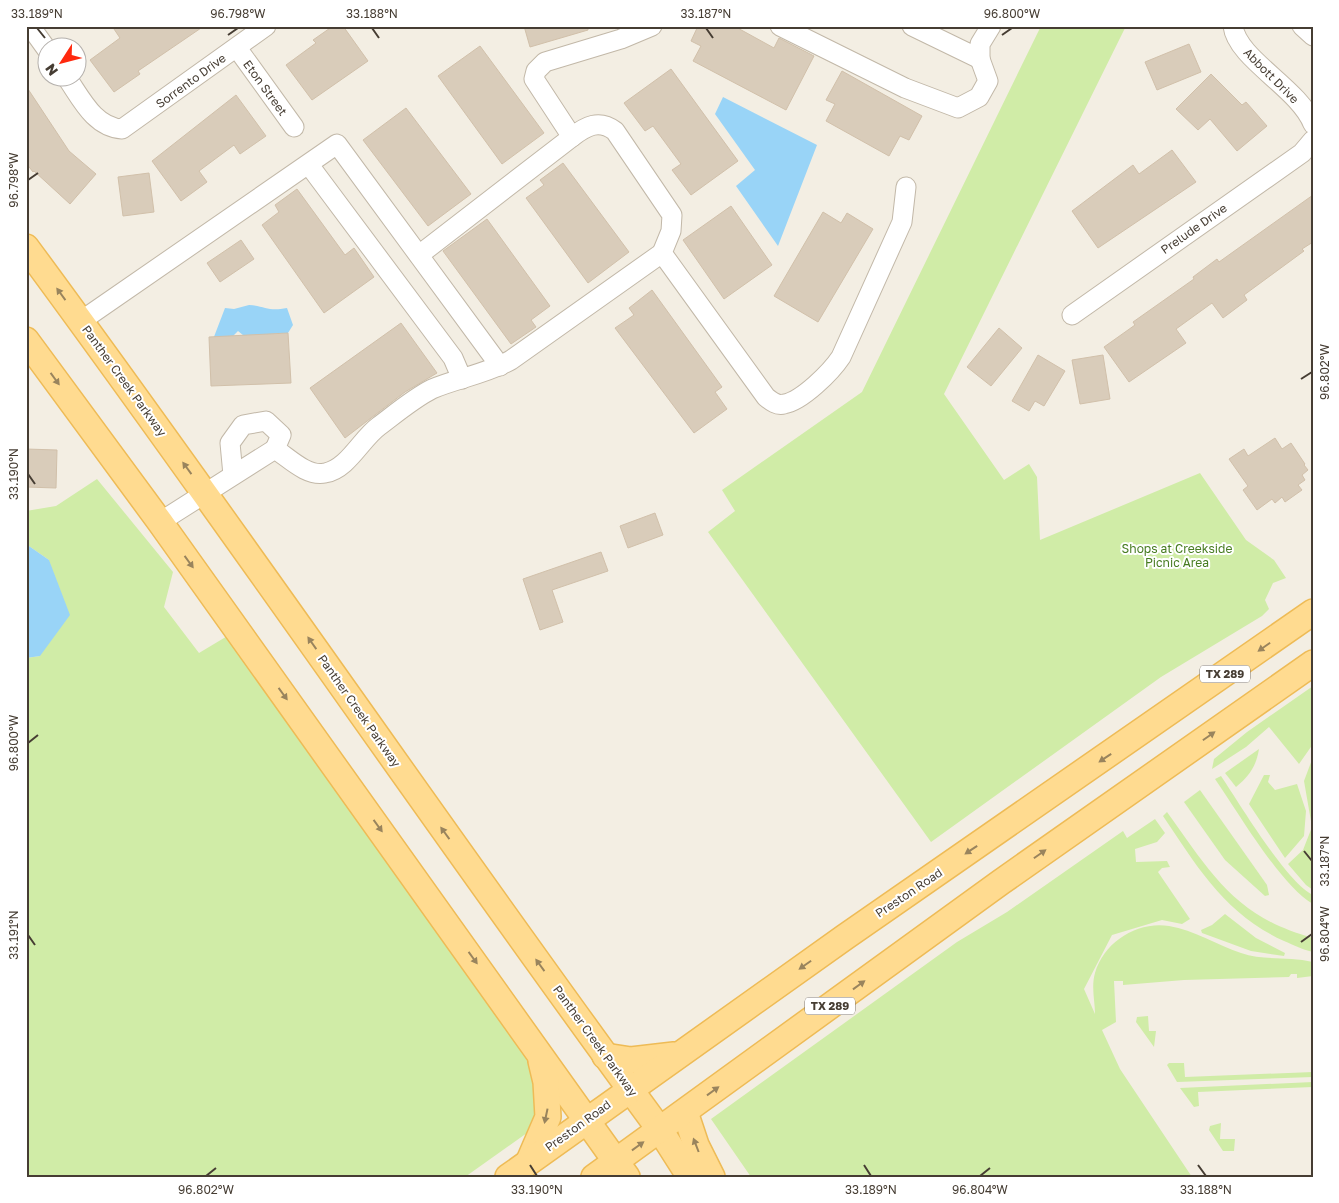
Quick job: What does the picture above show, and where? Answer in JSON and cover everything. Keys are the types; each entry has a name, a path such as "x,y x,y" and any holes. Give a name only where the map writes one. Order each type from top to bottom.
{"main road":[{"name":"Panther Creek Parkway","path":"26,248 204,492 605,1056 660,1130 690,1177"},
{"path":"26,340 160,522 622,1169"},
{"name":"Preston Road","path":"508,1177 845,936 1313,612"},
{"name":"TX 289","path":"594,1177 622,1169 660,1130 684,1112 1001,882 1313,663"},
{"path":"1145,730 1169,764"},
{"path":"528,1162 548,1117 546,1082 539,1051"},
{"path":"605,1056 638,1060 679,1054"},
{"path":"684,1112 696,1145 712,1177"}],"street":[{"path":"30,26 39,38"},
{"name":"Sorrento Drive","path":"74,88 97,118 114,128 122,129 266,26"},
{"path":"572,137 535,82 536,71 542,63 552,59 622,39 652,26"},
{"path":"780,26 906,88 958,108 979,98 988,81 980,59 980,44 991,26"},
{"path":"912,26 980,59"},
{"name":"Abbott Drive","path":"1233,26 1239,44 1288,90 1304,109 1313,124"},
{"path":"1302,26 1313,36"},
{"name":"Eton Street","path":"237,48 294,127"},
{"path":"275,449 310,472 325,473 332,471 341,465 379,426 431,390 500,366 662,253 671,231 672,215 614,131 602,124 590,125 419,255"},
{"name":"Prelude Drive","path":"1072,315 1295,159 1307,149 1313,140"},
{"path":"81,321 337,144 500,366"},
{"path":"308,165 452,358 462,379"},
{"path":"662,253 766,397 777,404 784,404 826,376 841,357 902,222 906,187"},
{"path":"160,522 204,492 233,475 275,449 281,435 266,421 243,425 230,443 233,475"}],"green space":[{"name":"Shops at Creekside Picnic Area","path":"1041,26 1126,26 944,394 1004,480 1029,464 1037,477 1040,540 1200,473 1246,540 1274,560 1286,578 1273,583 1265,600 1269,609 1262,616 1161,677 931,842 708,532 735,511 722,490 862,392"},
{"path":"97,479 173,572 164,607 199,653 229,635 569,1103 465,1177 26,1177 26,658 40,656 49,560 26,544 26,511 56,506"},
{"path":"1313,686 1313,744 1299,764 1269,727 1246,747 1212,769 1214,759 1247,732"},
{"path":"1259,749 1251,771 1236,787 1225,773"},
{"path":"1313,757 1313,890 1306,885 1288,864 1303,850 1312,827 1304,781"},
{"path":"1264,775 1270,775 1268,782 1275,790 1297,784 1306,811 1304,836 1285,858 1249,804"},
{"path":"1221,776 1277,859 1302,887 1313,895 1313,904 1287,882 1261,847 1215,779"},
{"path":"1200,790 1267,885 1269,895 1265,896 1225,860 1184,802"},
{"path":"1167,812 1197,854 1227,890 1263,918 1286,929 1313,938 1313,952 1302,949 1263,930 1229,903 1214,888 1188,854 1163,816"},
{"path":"1155,819 1165,833 1157,842 1135,849 1136,862 1167,861 1170,867 1162,868 1158,872 1190,919 1182,924 1162,920 1112,935 1084,989 1095,1014 1093,983 1099,962 1114,943 1123,936 1145,927 1157,925 1178,928 1232,950 1250,955 1313,962 1313,976 1297,978 1297,974 1291,974 1289,977 1184,980 1123,985 1123,981 1114,981 1116,1022 1102,1030 1120,1069 1192,1177 751,1177 711,1119 957,942 1007,912 1123,831 1127,838"},
{"path":"1225,914 1256,938 1285,953 1284,956 1251,951 1202,933 1201,930 1212,925"},
{"path":"1148,1016 1149,1031 1156,1031 1154,1047 1136,1022 1137,1017"},
{"path":"1169,1063 1184,1063 1185,1077 1313,1072 1313,1077 1177,1082 1167,1065"},
{"path":"1313,1082 1313,1087 1198,1092 1199,1106 1194,1107 1180,1088"},
{"path":"1221,1123 1220,1139 1235,1139 1234,1151 1223,1151 1209,1130 1210,1126"}],"water":[{"path":"723,97 817,145 778,246 736,186 755,170 715,114"},
{"path":"249,305 271,309 287,308 293,325 288,333 273,334 249,340 238,331 227,342 212,342 225,308 234,309"},
{"path":"26,544 49,560 70,615 40,656 26,658"}],"building":[{"path":"112,26 204,26 138,71 140,74 114,92 90,60 120,38"},
{"path":"333,26 343,26 368,61 312,100 286,65 316,43 313,40"},
{"path":"524,26 588,26 588,30 530,47"},
{"path":"698,26 734,26 774,48 779,38 814,56 786,110 693,61 701,46 691,41"},
{"path":"1189,44 1201,72 1157,90 1145,62"},
{"path":"480,46 544,133 502,164 438,76"},
{"path":"671,69 738,161 691,195 672,170 681,164 653,126 645,131 624,103"},
{"path":"842,71 922,116 909,140 900,136 889,156 826,121 835,104 826,100"},
{"path":"1211,74 1242,105 1246,102 1267,126 1237,151 1210,119 1198,130 1176,109"},
{"path":"26,86 69,151 96,174 70,204 33,172 26,163"},
{"path":"236,95 266,136 240,154 234,145 199,171 207,182 181,201 152,161"},
{"path":"406,108 471,194 428,226 363,140"},
{"path":"1172,150 1196,182 1098,248 1072,211 1133,165 1139,174"},
{"path":"563,163 629,252 588,283 526,198 544,185 540,180"},
{"path":"149,173 154,212 123,216 118,177"},
{"path":"297,189 345,255 354,248 374,277 324,313 262,225 279,212 275,205"},
{"path":"1313,195 1313,242 1302,249 1304,251 1244,295 1247,300 1223,318 1212,303 1176,329 1186,343 1129,382 1104,347 1135,325 1133,322 1194,279 1193,277 1217,259 1219,262"},
{"path":"731,206 772,265 724,299 683,240"},
{"path":"823,212 841,223 847,213 873,229 818,322 774,296"},
{"path":"487,219 550,306 531,320 536,327 511,344 443,251"},
{"path":"241,240 254,259 220,282 207,263"},
{"path":"652,290 722,387 715,392 727,409 694,433 615,328 634,315 629,308"},
{"path":"401,323 437,373 405,392 345,438 310,388"},
{"path":"999,328 1022,348 991,386 967,367"},
{"path":"288,333 291,383 211,386 209,337"},
{"path":"1038,355 1065,371 1044,406 1035,401 1029,411 1012,401"},
{"path":"1103,355 1110,399 1080,404 1072,360"},
{"path":"1275,438 1282,449 1291,443 1308,470 1302,475 1305,480 1298,485 1302,490 1285,502 1282,497 1275,503 1272,499 1257,510 1243,490 1248,486 1229,459 1244,449 1248,456"},
{"path":"26,449 57,450 56,488 26,487"},
{"path":"655,513 663,535 628,548 620,526"},
{"path":"601,552 608,571 552,590 563,622 540,630 523,579"}]}
